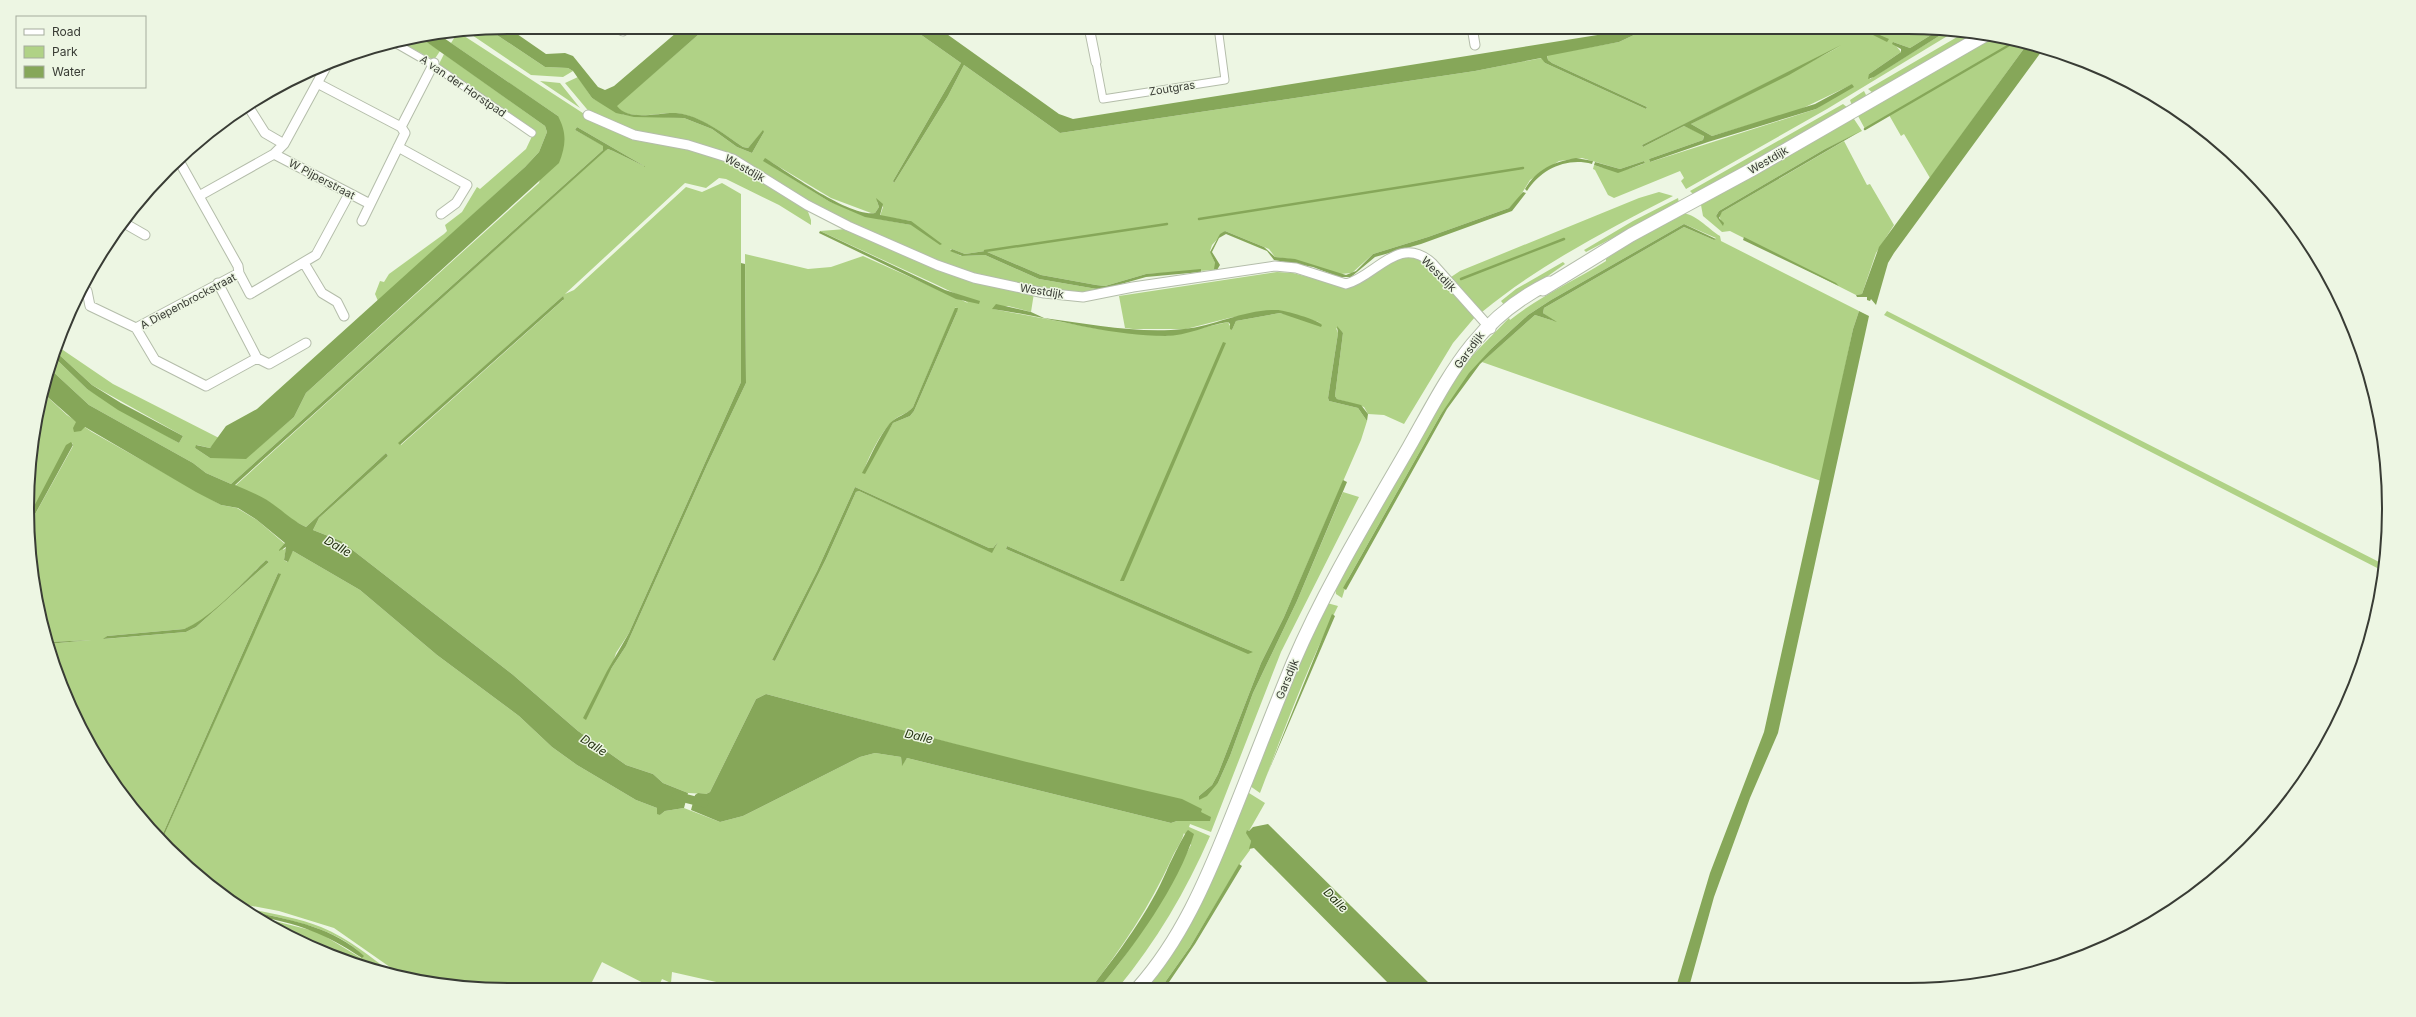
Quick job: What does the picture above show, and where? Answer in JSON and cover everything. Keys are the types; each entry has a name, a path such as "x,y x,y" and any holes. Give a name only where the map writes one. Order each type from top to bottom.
{"main road":[{"name":"Westdijk","path":"1489,327 1549,284 1631,235 1757,166 1977,39"},
{"name":"Garsdijk","path":"1142,983 1155,969 1179,934 1212,865 1294,662 1323,598 1462,356 1489,327"}],"street":[{"path":"1090,34 1096,62"},
{"name":"Zoutgras","path":"1096,62 1103,99 1225,80 1219,34"},
{"path":"1473,34 1475,46"},
{"name":"A van der Horstpad","path":"401,46 434,64 532,133"},
{"path":"401,127 434,64"},
{"path":"199,196 274,154 284,144 323,72"},
{"path":"316,83 401,127 404,133 362,221"},
{"name":"W Pijperstraat","path":"251,110 265,134 284,144"},
{"name":"Westdijk","path":"588,115 634,135 688,145 733,159 808,205 848,226 937,265 974,278 1044,293 1082,297 1134,287 1274,266 1296,268 1346,284 1354,282 1386,259 1413,253 1421,255 1432,263 1489,327"},
{"path":"398,147 467,185 456,203 441,214"},
{"name":"W Pijperstraat","path":"274,154 370,204"},
{"path":"182,165 238,266 239,273"},
{"name":"A Diepenbrockstraat","path":"136,328 239,273 250,294 304,263 316,255 349,194"},
{"path":"128,225 145,235"},
{"path":"304,263 322,293 337,302 344,316"},
{"path":"218,283 257,358 269,364 306,343"},
{"path":"87,291 90,306 136,328 155,360 206,386 257,358"}],"green space":[{"path":"496,34 545,67 568,68 573,71 563,77 531,75 473,35"},
{"path":"699,34 920,34 961,63 893,181 894,183 948,96 964,65 1060,133 1475,71 1542,58 1545,63 1646,109 1647,107 1552,63 1548,60 1547,55 1619,42 1636,34 1931,35 1910,48 1893,42 1901,52 1869,74 1870,79 1940,35 1948,36 1827,109 1686,189 1681,181 1684,178 1680,171 1614,198 1608,195 1595,170 1593,169 1594,165 1608,169 1620,170 1638,166 1645,163 1644,161 1620,169 1582,158 1559,161 1530,180 1519,198 1509,208 1428,237 1373,254 1352,273 1340,274 1290,259 1275,257 1269,249 1225,231 1212,245 1210,251 1215,263 1215,270 1146,274 1105,286 1041,275 985,251 965,254 952,249 950,250 961,256 985,255 1039,279 1097,289 1096,294 1064,294 974,276 843,221 754,169 634,133 591,114 565,83 578,77 592,98 624,115 684,118 712,129 737,147 752,153 764,132 761,133 748,148 743,147 728,136 693,117 675,113 635,115 621,111 616,106","holes":["1841,46 1691,124 1712,136 1799,110 1853,84 1816,109 1650,162 1649,159 1703,140 1704,135 1684,126 1643,147 1642,145","766,159 831,198 871,213 875,213 879,207 877,201 883,207 880,216 911,221 911,225 879,219 830,202 764,161"]},
{"path":"465,36 592,119 720,155 807,209 811,220 811,225 779,205 726,179 719,178 706,188 685,183 565,294 574,290 686,187 702,192 722,183 741,194 741,382 629,633 616,653 611,669 626,646 707,465 746,383 745,254 808,269 831,267 863,256 968,303 958,295 820,231 846,229 903,253 1034,293 1031,312 1008,306 993,309 1099,329 1166,336 1228,322 1232,330 1236,321 1280,313 1322,323 1277,310 1229,318 1186,329 1125,328 1119,296 1277,272 1293,273 1346,287 1402,256 1422,258 1475,317 1453,343 1404,424 1384,415 1368,414 1364,407 1337,399 1335,396 1343,333 1336,328 1338,333 1328,398 1329,401 1358,408 1367,421 1361,440 1284,617 1261,663 1218,774 1212,785 1199,796 1199,800 1218,783 1230,756 1253,693 1297,601 1343,492 1359,497 1281,652 1211,832 1190,824 1189,827 1210,836 1201,856 1169,915 1145,953 1122,983 1103,983 1126,955 1171,883 1191,845 1184,833 1145,910 1114,958 1095,983 721,983 672,972 671,983 662,979 660,983 643,983 602,962 592,983 477,982 447,979 392,968 334,928 279,911 249,905 220,885 196,865 164,835 280,574 278,573 163,833 132,797 114,772 83,718 70,690 54,643 91,640 53,642 43,601 38,570 34,516 73,446 73,443 34,508 38,447 47,397 67,415 92,432 221,505 237,508 257,520 285,544 283,550 286,548 284,560 287,562 293,551 360,590 437,655 519,716 552,747 577,765 636,800 657,808 660,815 665,811 684,808 720,822 743,816 860,757 875,753 901,757 902,765 907,758 1171,823 1177,821 1209,821 1018,761 766,694 756,699 710,792 706,794 688,793 663,783 653,774 626,765 578,731 512,674 341,541 313,530 319,518 388,456 386,453 306,527 292,520 268,501 235,486 604,151 608,149 646,167 577,127 575,130 604,146 603,150 231,484 206,473 193,463 89,405 54,373 58,360 87,389 179,443 183,436 92,385 59,355 62,349 113,384 219,438 210,448 197,445 195,448 210,458 246,458 294,417 306,393 539,183 558,116 451,43 455,37","holes":["563,296 563,300 401,445 399,443","956,307 957,312 914,411 910,416 893,423 863,473 872,452 885,430 895,419 907,413 913,407","855,487 989,548 993,548 998,542 992,552 859,491 856,492 826,559 775,661 772,660 817,571","1007,546 1253,652 1160,615 1006,549","266,560 269,562 196,627 186,632 104,639 107,636 184,629 195,624 206,617 227,599"]},
{"path":"1957,37 1970,38 1873,93 1868,89"},
{"path":"426,41 440,51 434,60 406,45"},
{"path":"1986,41 2024,49 1930,178 1904,134 1901,136 1889,115 1865,129 1858,116 1859,113"},
{"path":"444,54 545,126 547,132 539,152 525,167 378,301 375,294 380,281 384,282 389,274 444,234 447,231 445,225 462,212 477,187 480,189 526,149 534,132 438,66"},
{"path":"540,81 560,83 580,108"},
{"path":"1864,91 1866,95 1864,100 1852,106 1850,100"},
{"path":"1843,104 1848,108 1747,167 1693,194 1690,191"},
{"path":"1851,118 1854,119 1862,131 1825,149 1719,211 1716,216 1721,221 1719,215 1722,212 1844,141 1867,185 1870,184 1894,225 1876,253 1862,294 1856,295 1730,231 1722,232 1703,216 1701,205 1706,200"},
{"path":"1659,192 1673,196 1574,249 1527,279 1482,312 1452,281 1451,277 1460,271 1639,198"},
{"path":"1678,198 1679,203 1586,252 1584,250 1633,221"},
{"path":"1681,213 1691,215 1701,222 1720,236 1721,241 1859,311 1853,329 1821,481 1482,362 1535,315 1554,321 1543,313 1544,308 1684,227 1714,240 1716,238 1684,224 1551,300 1528,315 1492,348 1441,414 1348,579 1342,598 1336,594 1335,586 1422,430 1466,362 1509,318 1510,320 1521,311 1545,296 1606,261 1606,259 1633,239"},
{"path":"1563,262 1565,264 1505,306 1501,301 1516,289"},
{"path":"1887,311 2379,562 2378,568 1884,315"},
{"path":"1327,603 1338,606 1306,674 1260,793 1250,786 1294,671"},
{"path":"1249,793 1265,803 1249,831 1247,830 1251,841 1250,850 1239,865 1190,947 1165,983 1147,983 1245,795"},
{"path":"258,911 293,918 321,927 341,937 384,966 327,947 275,921 318,932 361,958 363,956 355,948 334,935 311,926 264,915"}],"water":[{"path":"496,34 517,34 546,54 565,53 573,56 598,87 605,90 614,86 675,34 699,34 617,106 622,111 636,115 676,113 694,117 720,131 743,147 748,148 763,130 764,132 752,153 737,147 712,129 684,118 634,117 616,113 592,98 573,71 568,68 545,67"},
{"path":"920,34 947,34 1059,114 1073,119 1604,34 1636,34 1619,42 1547,56 1548,60 1552,63 1647,107 1646,109 1545,63 1541,58 1475,71 1060,133 964,65 948,96 894,183 893,181 961,63"},
{"path":"1871,34 1878,34 1889,39 1887,42"},
{"path":"1931,35 1940,35 1874,77 1868,79 1869,74 1901,52 1901,49 1892,44 1893,42 1910,48"},
{"path":"444,38 558,116 564,134 564,145 559,163 306,393 294,417 246,459 210,458 195,448 196,445 210,448 226,426 257,409 525,167 539,152 547,132 545,126 426,41"},
{"path":"1841,45 1789,75 1691,124 1712,136 1815,104 1852,84 1854,87 1816,109 1708,142 1650,162 1649,159 1703,140 1704,136 1684,126 1643,147 1642,145"},
{"path":"2024,49 2040,53 1894,253 1888,263 1876,305 1871,299 1870,301 1867,300 1867,297 1857,297 1856,295 1862,294 1879,247"},
{"path":"577,127 646,167 608,149 605,151 235,485 267,500 306,527 386,453 388,456 319,518 313,530 341,541 512,674 578,731 626,765 653,774 663,783 688,793 684,808 665,811 660,815 657,814 657,808 636,800 577,765 552,747 519,716 437,655 360,590 293,551 288,562 284,560 286,547 279,550 285,543 257,520 238,508 221,505 196,492 85,427 81,431 74,432 73,428 76,422 47,397 54,373 89,405 193,463 206,473 231,484 603,150 603,146 575,130"},
{"path":"1861,131 1722,212 1719,218 1724,223 1723,226 1716,216 1719,211 1825,149"},
{"path":"765,158 803,183 850,208 875,213 879,207 876,198 883,204 880,215 911,221 942,244 940,245 911,225 865,217 830,202 763,161"},
{"path":"1576,158 1593,161 1592,164 1573,162 1555,167 1547,171 1533,183 1527,191 1525,189 1540,171 1553,164"},
{"path":"1644,161 1645,163 1618,173 1594,165 1595,162 1620,169"},
{"path":"1523,192 1526,193 1512,211 1421,244 1375,257 1351,277 1339,277 1313,267 1274,260 1267,251 1226,234 1219,238 1212,252 1220,265 1217,270 1214,269 1215,263 1210,252 1220,234 1225,231 1264,247 1275,257 1295,259 1346,275 1356,271 1373,254 1428,237 1509,208"},
{"path":"1684,224 1716,239 1714,240 1684,227 1544,308 1543,313 1557,322 1535,315 1480,364 1447,409 1346,590 1343,588 1441,414 1469,373 1492,348 1528,315 1551,300"},
{"path":"820,231 945,290 980,301 979,304 956,299 819,233"},
{"path":"1744,237 1836,283 1839,286 1743,240"},
{"path":"952,249 965,254 985,251 1041,275 1105,286 1146,274 1201,269 1201,272 1146,277 1107,288 1097,289 1039,279 985,255 962,256 950,251"},
{"path":"741,263 745,264 746,383 707,465 626,646 611,669 586,720 583,718 607,671 629,633 741,382"},
{"path":"563,296 564,299 400,445 398,443"},
{"path":"996,304 1031,312 1044,318 1132,329 1184,329 1207,325 1265,310 1287,312 1322,325 1321,327 1280,313 1236,321 1232,330 1230,329 1230,324 1228,322 1173,336 1143,335 1100,330 1014,312 992,309"},
{"path":"955,308 958,308 957,312 914,411 910,416 893,423 865,474 862,473 878,441 890,423 913,407"},
{"path":"1859,311 1869,316 1778,733 1750,798 1714,897 1690,983 1677,983 1710,873 1764,732 1853,329"},
{"path":"1337,326 1343,333 1335,396 1337,399 1361,405 1368,414 1367,421 1358,408 1329,401 1328,398 1338,333"},
{"path":"1223,342 1226,343 1124,581 1120,581"},
{"path":"59,355 92,385 121,403 183,436 179,443 118,410 87,389 58,360"},
{"path":"71,442 73,445 34,516 34,506 66,445"},
{"path":"1343,480 1347,482 1297,601 1253,693 1230,756 1218,783 1207,796 1199,800 1199,796 1212,785 1218,774 1261,663 1284,617"},
{"path":"855,487 989,548 993,548 998,542 992,553 859,491 856,492 826,559 775,661 772,660 817,571"},
{"path":"1007,546 1253,652 1248,654 1006,549"},
{"path":"266,560 269,562 196,627 186,632 103,639 107,636 184,629 205,617 216,608"},
{"path":"278,573 281,574 164,835 163,833"},
{"path":"1332,614 1335,616 1266,777"},
{"path":"91,640 54,643 53,642"},
{"path":"766,694 973,748 1182,799 1202,809 1201,812 1211,817 1210,821 1177,821 1171,823 907,758 902,766 901,757 875,753 860,757 743,816 720,822 691,810 695,795 698,793 706,794 710,792 756,699"},
{"path":"1268,824 1429,983 1388,983 1254,848 1249,849 1251,841 1246,833 1247,830 1249,831 1253,827"},
{"path":"1188,830 1194,834 1178,874 1154,915 1126,955 1103,983 1095,983 1123,946 1142,916 1160,886"},
{"path":"1239,864 1242,866 1195,944 1168,983 1165,983 1190,947"},
{"path":"263,914 294,921 325,931 352,946 364,956 362,958 324,936 285,922 272,919"}],"waterway":[{"path":"1865,129 2009,45"},
{"path":"1199,219 1523,168"},
{"path":"985,251 1167,224"},
{"path":"1461,279 1564,239"},
{"name":"Dalle","path":"676,796 704,803"}]}
